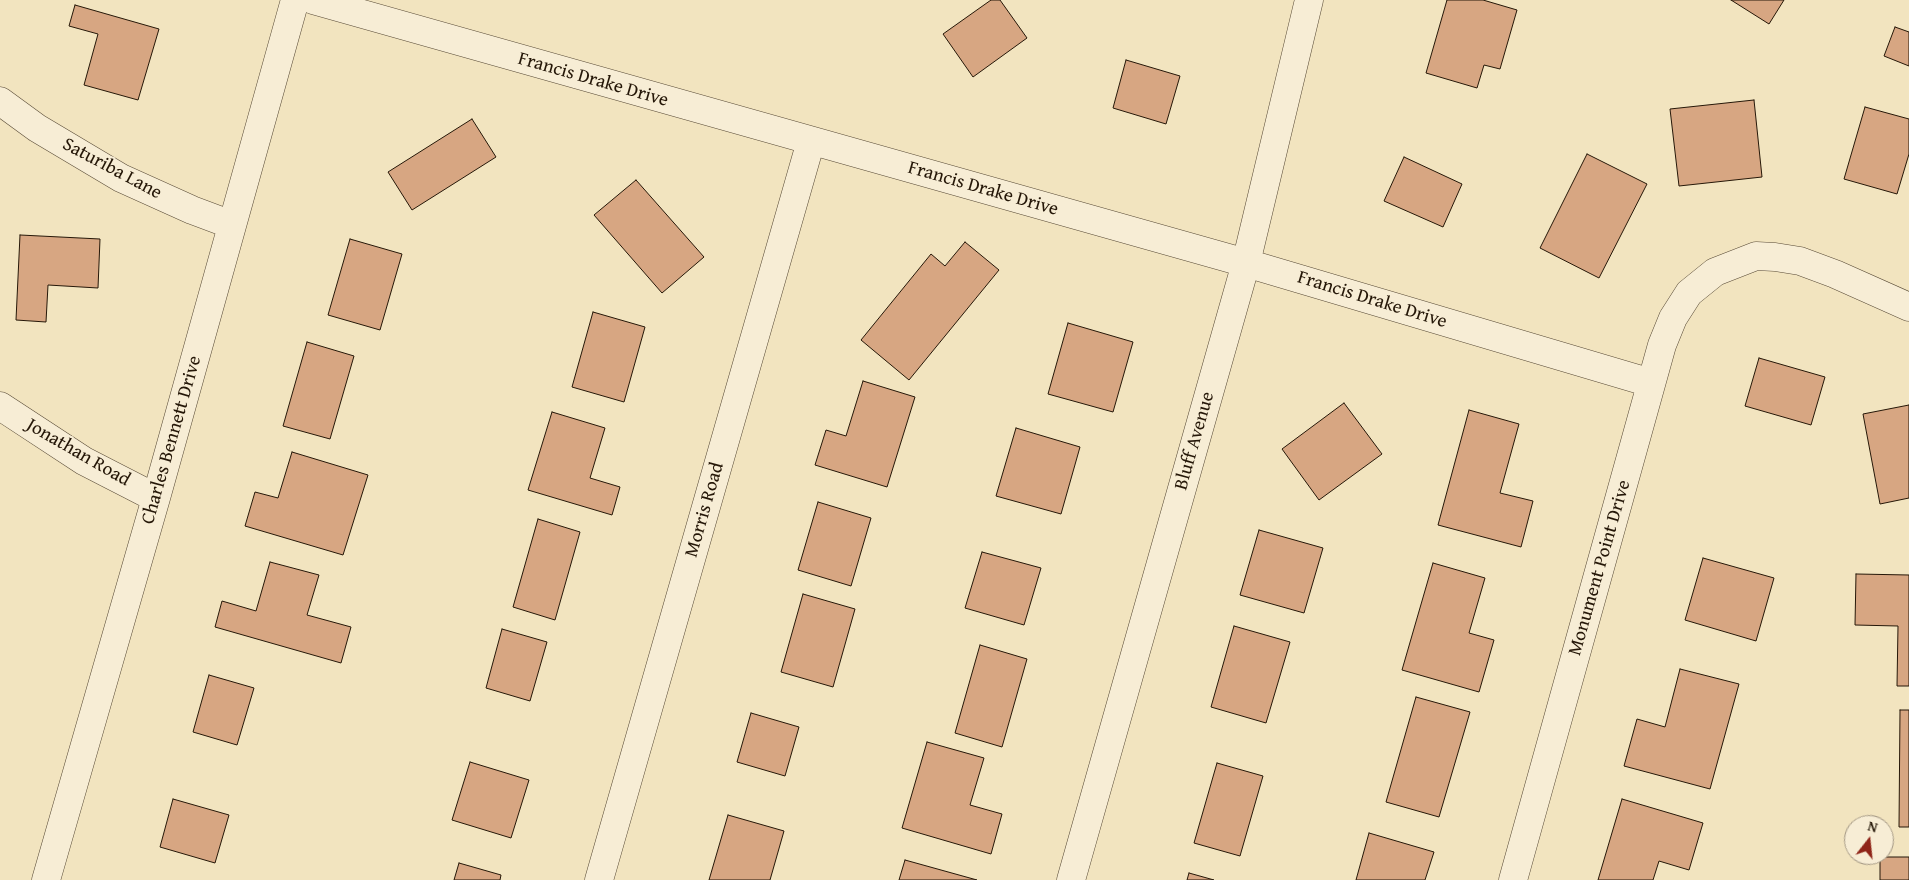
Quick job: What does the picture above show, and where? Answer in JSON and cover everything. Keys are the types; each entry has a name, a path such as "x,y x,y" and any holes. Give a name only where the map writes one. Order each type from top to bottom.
{"street":[{"name":"Charles Bennett Drive","path":"46,880 156,498 295,0"},
{"name":"Francis Drake Drive","path":"313,0 1246,262 1651,383"},
{"name":"Bluff Avenue","path":"1071,880 1246,262 1309,0"},
{"name":"Saturiba Lane","path":"0,101 37,128 121,178 192,210 232,224"},
{"name":"Morris Road","path":"599,880 811,141"},
{"name":"Monument Point Drive","path":"1513,880 1662,345 1673,318 1689,293 1714,272 1756,256 1800,261 1836,274 1909,307"},
{"name":"Jonathan Road","path":"0,406 84,461 156,498"}],"building":[{"path":"991,0 1000,0 1027,38 973,77 943,34"},
{"path":"1447,0 1483,0 1517,10 1500,69 1484,65 1477,88 1426,73"},
{"path":"1731,0 1784,0 1769,24"},
{"path":"75,5 159,29 138,100 84,85 98,34 69,26"},
{"path":"1895,27 1909,32 1909,66 1884,56"},
{"path":"1126,60 1180,76 1166,124 1113,108"},
{"path":"1754,100 1762,177 1679,186 1670,109"},
{"path":"1865,107 1909,119 1909,154 1897,194 1844,179"},
{"path":"472,119 496,157 412,210 388,172"},
{"path":"1587,154 1647,184 1599,278 1540,248"},
{"path":"1404,157 1462,184 1443,227 1384,201"},
{"path":"636,180 704,257 662,293 594,215"},
{"path":"20,235 100,239 98,288 48,285 46,322 16,320"},
{"path":"350,239 402,254 380,330 328,315"},
{"path":"965,242 999,270 909,380 861,340 931,254 945,266"},
{"path":"593,312 645,327 624,402 572,387"},
{"path":"1068,323 1133,342 1113,412 1048,394"},
{"path":"307,342 354,356 330,439 283,426"},
{"path":"1759,358 1825,377 1811,425 1745,406"},
{"path":"863,381 915,397 887,487 815,465 826,430 846,436"},
{"path":"1344,403 1382,454 1319,500 1282,449"},
{"path":"1909,405 1909,498 1880,504 1863,414"},
{"path":"1469,410 1519,424 1500,493 1533,501 1521,547 1438,525"},
{"path":"552,412 605,428 590,478 620,487 612,515 528,490"},
{"path":"1016,428 1080,447 1061,514 996,496"},
{"path":"292,452 368,475 343,555 245,526 255,492 278,498"},
{"path":"818,502 871,518 851,586 798,570"},
{"path":"538,519 580,532 555,620 513,607"},
{"path":"1259,530 1323,548 1304,613 1240,595"},
{"path":"982,552 1041,568 1024,625 965,608"},
{"path":"1703,558 1774,578 1756,641 1685,620"},
{"path":"270,562 319,575 307,615 351,627 341,663 215,627 222,601 256,611"},
{"path":"1433,563 1485,578 1469,633 1494,640 1479,692 1402,670"},
{"path":"1856,574 1909,575 1909,686 1897,686 1898,626 1855,625"},
{"path":"803,594 855,609 833,687 781,672"},
{"path":"1234,626 1290,642 1266,723 1211,707"},
{"path":"502,629 547,642 530,701 486,688"},
{"path":"980,645 1027,659 1002,747 955,733"},
{"path":"1680,669 1739,684 1710,789 1624,766 1637,719 1665,727"},
{"path":"209,675 254,688 237,745 193,732"},
{"path":"1416,697 1470,712 1439,817 1386,802"},
{"path":"1900,710 1909,710 1909,827 1899,827"},
{"path":"751,713 799,727 785,776 737,762"},
{"path":"927,742 984,758 970,805 1002,814 991,854 902,828"},
{"path":"470,762 529,780 511,838 452,820"},
{"path":"1217,763 1263,776 1240,856 1194,843"},
{"path":"173,799 229,815 215,863 160,847"},
{"path":"1622,799 1703,823 1689,870 1659,861 1653,880 1598,880"},
{"path":"728,815 784,831 770,880 709,880"},
{"path":"1369,833 1434,852 1425,880 1356,880"},
{"path":"1894,857 1909,857 1909,880 1880,880 1880,865 1894,865"},
{"path":"905,860 977,880 899,880"},
{"path":"459,863 501,875 500,880 454,880"},
{"path":"1189,873 1214,880 1187,880"}]}
